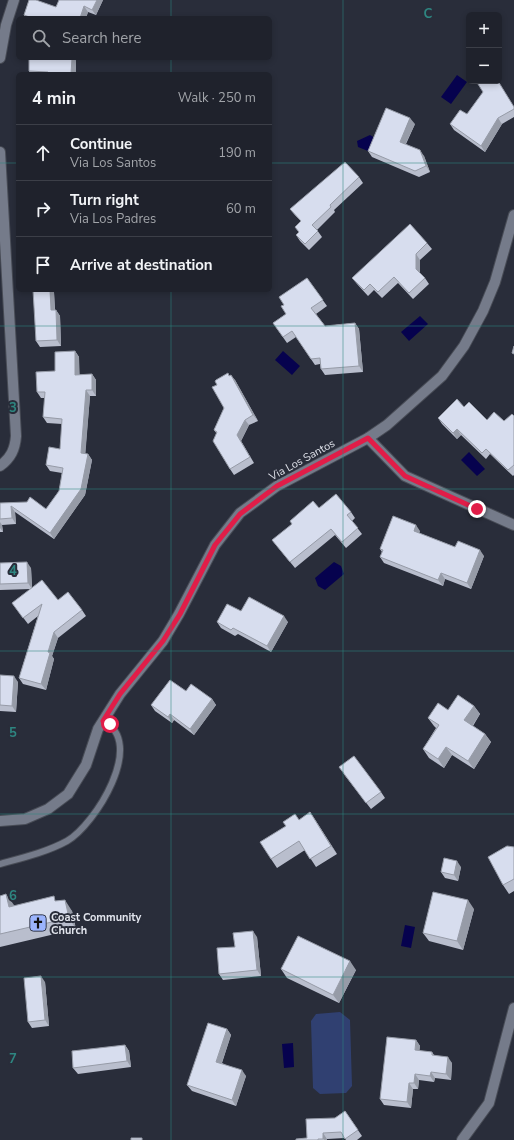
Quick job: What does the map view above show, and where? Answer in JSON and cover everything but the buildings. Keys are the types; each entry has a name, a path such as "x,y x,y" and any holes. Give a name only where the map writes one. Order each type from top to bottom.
{"street":[{"path":"0,58 6,25 14,0"},
{"path":"0,152 16,436 15,446 8,460 0,466"},
{"name":"Via Los Santos","path":"0,821 25,819 48,809 68,794 86,765 98,729 120,694 163,641 180,614 215,545 240,514 277,486 368,438 387,424 442,376 464,346 483,311 495,282 514,215"},
{"path":"368,438 405,476 514,525"},
{"path":"462,1140 489,1103 514,1008"}],"lane":[{"path":"0,864 32,855 67,841 84,828 103,802 116,771 120,750 119,742 110,724 103,721"}],"shaded area":[{"path":"457,75 466,81 451,104 441,97"},
{"path":"370,135 375,138 368,151 358,147 357,141"},
{"path":"420,316 428,324 409,341 401,332"},
{"path":"283,351 300,366 292,375 275,360"},
{"path":"469,452 485,469 477,476 461,460"},
{"path":"334,562 341,566 344,574 325,590 318,586 315,578"},
{"path":"405,925 415,927 411,948 401,946"},
{"path":"340,1012 350,1020 352,1086 346,1093 320,1094 313,1088 311,1021 316,1014"},
{"path":"293,1043 294,1067 284,1068 282,1044"}],"place":[{"name":"Coast Community Church","path":"38,923"}],"route":[{"path":"110,724 103,721 120,694 163,641 180,614 190,591 204,568 215,545 240,514 277,486 368,438 405,476 477,509"}]}
